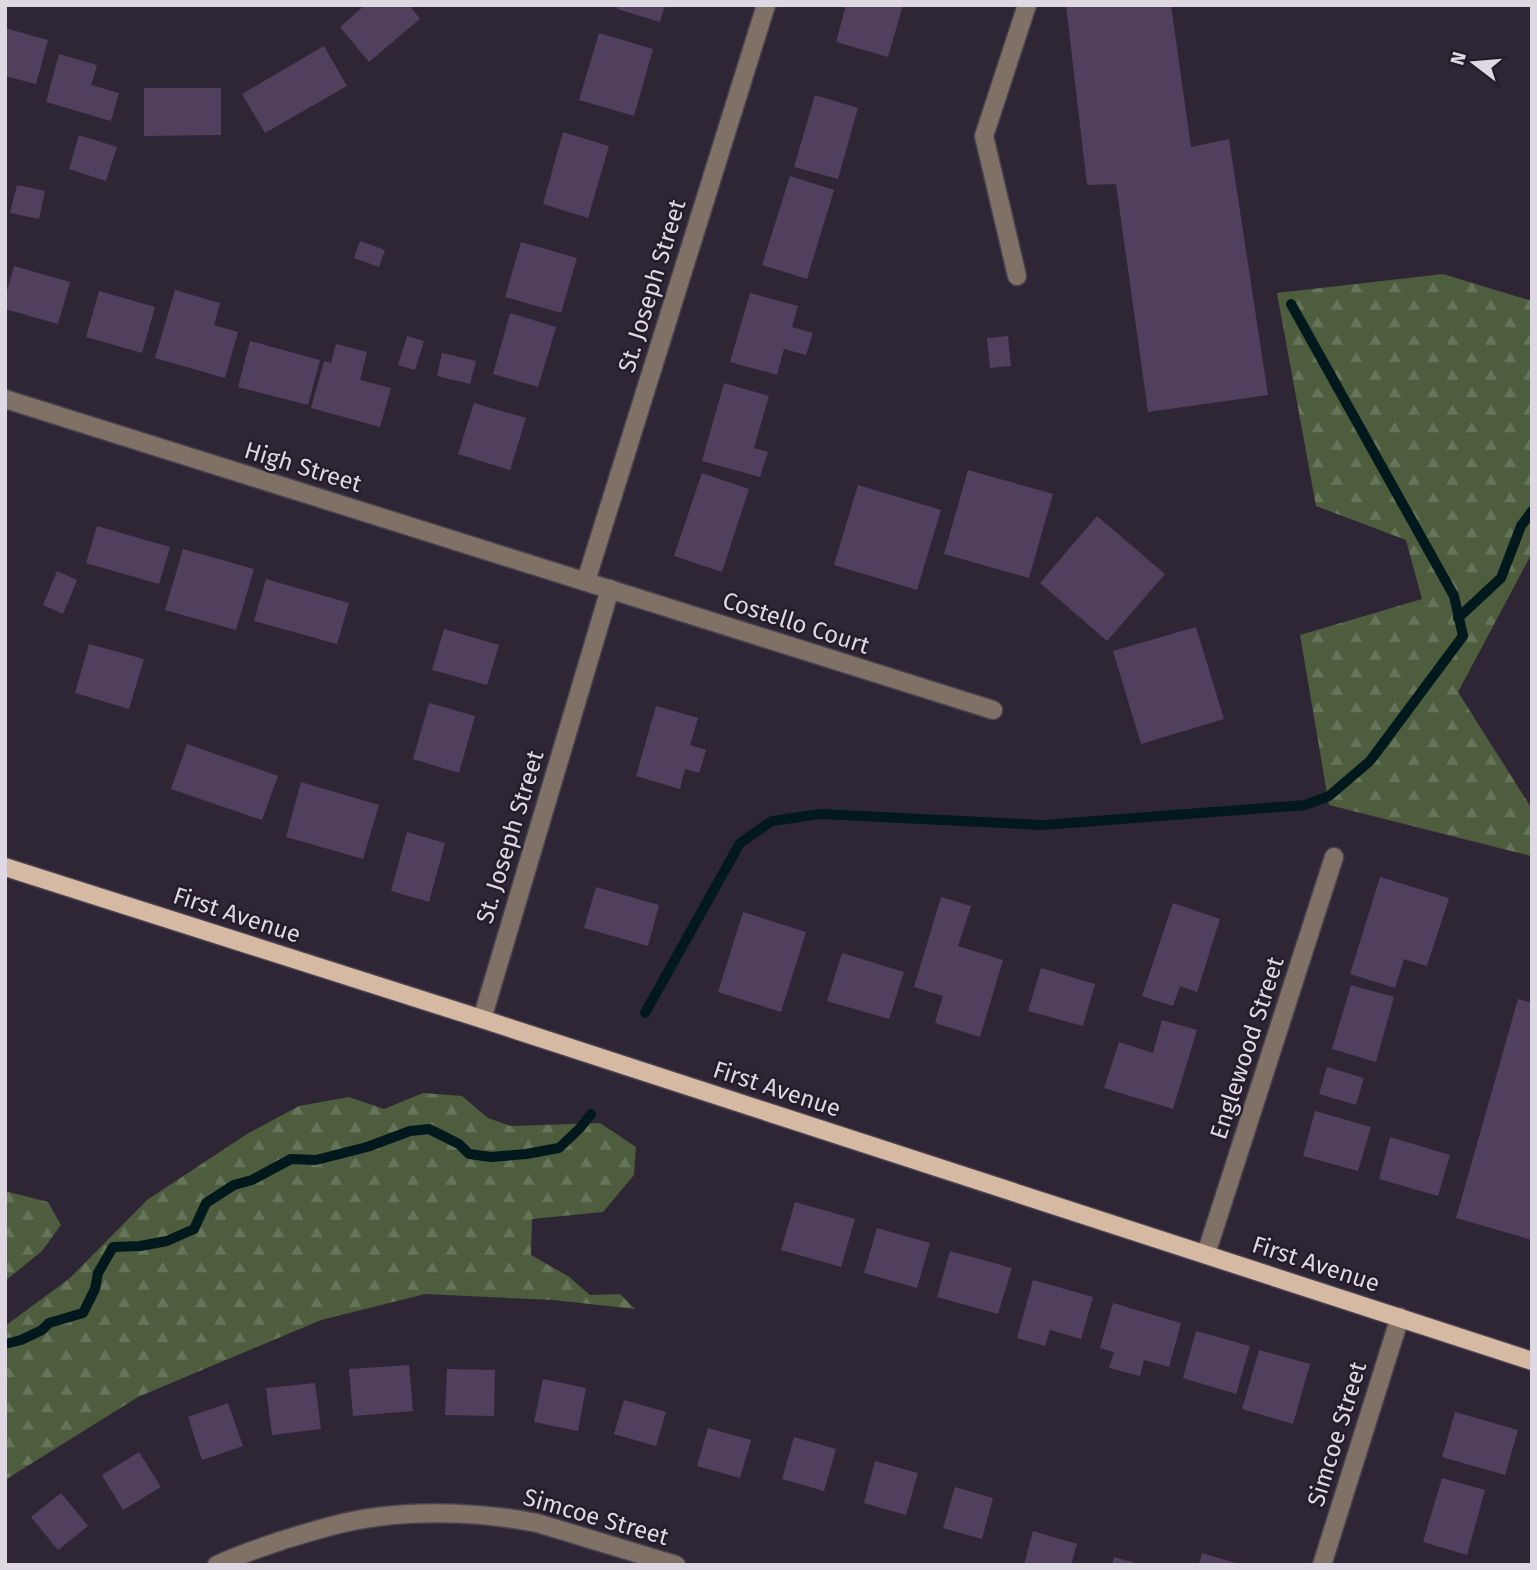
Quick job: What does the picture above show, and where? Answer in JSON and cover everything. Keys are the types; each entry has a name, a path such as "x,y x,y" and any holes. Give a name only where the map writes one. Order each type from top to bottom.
{"main road":[{"name":"First Avenue","path":"5,867 482,1019 1532,1361"}],"street":[{"name":"St. Joseph Street","path":"586,582 765,5"},
{"path":"1017,276 984,136 1027,5"},
{"name":"High Street","path":"5,399 586,582"},
{"name":"Costello Court","path":"586,582 992,710"},
{"name":"St. Joseph Street","path":"482,1019 610,589"},
{"name":"Englewood Street","path":"1206,1254 1334,857"},
{"name":"Simcoe Street","path":"1322,1565 1400,1317"},
{"name":"Simcoe Street","path":"217,1565 253,1550 337,1524 376,1517 454,1513 514,1518 537,1523 676,1565"}],"green space":[{"path":"1443,274 1532,301 1532,553 1458,692 1532,809 1531,856 1329,805 1300,635 1422,599 1406,540 1316,506 1277,293"},
{"path":"423,1093 462,1096 488,1118 511,1126 600,1123 636,1147 634,1175 603,1212 532,1219 531,1255 568,1276 590,1295 620,1294 635,1309 553,1300 425,1294 321,1320 138,1397 5,1480 5,1326 70,1278 147,1200 247,1134 299,1106 349,1097 384,1109"},
{"path":"5,1191 48,1202 61,1225 42,1251 5,1281"}],"building":[{"path":"365,5 409,5 420,19 369,62 340,27"},
{"path":"618,5 665,5 660,22 617,9"},
{"path":"846,5 903,5 888,57 836,42"},
{"path":"1066,5 1171,5 1191,147 1229,139 1268,395 1148,412 1116,184 1087,185"},
{"path":"5,28 48,40 36,84 5,76"},
{"path":"599,33 653,49 634,116 579,100"},
{"path":"324,46 347,86 265,133 242,94"},
{"path":"59,54 97,65 91,85 119,93 111,121 46,102"},
{"path":"144,88 221,88 221,135 144,136"},
{"path":"815,95 858,108 838,179 794,167"},
{"path":"563,132 609,146 588,218 543,204"},
{"path":"79,135 117,147 106,181 69,169"},
{"path":"790,176 834,190 807,279 762,265"},
{"path":"17,185 45,191 39,219 10,213"},
{"path":"360,241 385,250 379,267 354,258"},
{"path":"521,242 577,258 561,313 505,297"},
{"path":"14,266 70,282 58,324 5,309 5,298"},
{"path":"175,290 220,303 214,325 238,332 225,378 155,358"},
{"path":"99,291 155,307 142,353 86,337"},
{"path":"750,293 798,306 792,327 813,333 806,355 784,349 777,375 730,362"},
{"path":"510,313 556,327 538,387 493,374"},
{"path":"407,336 424,341 415,370 398,365"},
{"path":"1008,336 1011,366 990,368 987,338"},
{"path":"250,341 320,360 308,405 238,387"},
{"path":"336,344 367,352 360,380 391,388 380,427 311,408 324,361 331,363"},
{"path":"442,353 476,361 470,384 437,376"},
{"path":"724,383 769,396 754,448 768,452 760,477 702,461"},
{"path":"474,403 526,418 510,470 458,454"},
{"path":"968,470 1053,494 1029,578 944,554"},
{"path":"702,473 749,489 722,572 674,556"},
{"path":"858,485 941,510 917,590 834,565"},
{"path":"1097,516 1165,574 1107,641 1040,583"},
{"path":"97,526 170,547 159,584 86,563"},
{"path":"183,549 254,569 236,630 165,610"},
{"path":"57,571 77,580 63,614 43,605"},
{"path":"266,579 349,603 337,644 254,621"},
{"path":"1196,627 1224,719 1141,744 1113,651"},
{"path":"444,629 499,645 487,685 432,670"},
{"path":"89,644 144,659 129,709 75,693"},
{"path":"429,703 475,716 459,773 413,759"},
{"path":"656,706 698,718 690,745 706,750 699,773 685,769 680,789 636,776"},
{"path":"187,744 278,776 262,820 171,789"},
{"path":"301,782 379,805 363,859 286,837"},
{"path":"407,832 445,843 429,902 391,891"},
{"path":"1380,877 1449,898 1427,966 1404,959 1395,988 1350,974"},
{"path":"596,887 659,905 648,946 584,928"},
{"path":"941,897 971,906 958,946 1003,960 980,1037 935,1023 943,996 914,987"},
{"path":"1173,903 1220,919 1197,992 1180,986 1173,1006 1142,996"},
{"path":"743,912 806,932 781,1012 718,992"},
{"path":"842,953 904,972 889,1019 827,1001"},
{"path":"1041,968 1095,984 1083,1026 1028,1011"},
{"path":"1351,985 1394,997 1376,1062 1332,1049"},
{"path":"1518,999 1532,1003 1532,1240 1456,1218"},
{"path":"1162,1020 1197,1030 1173,1109 1104,1088 1119,1042 1153,1053"},
{"path":"1327,1067 1364,1078 1356,1105 1319,1094"},
{"path":"1315,1111 1371,1127 1358,1171 1303,1156"},
{"path":"1390,1137 1450,1155 1438,1196 1379,1179"},
{"path":"795,1202 855,1219 841,1267 781,1250"},
{"path":"877,1228 930,1243 917,1288 864,1273"},
{"path":"950,1251 1012,1268 998,1314 937,1297"},
{"path":"1033,1280 1093,1297 1081,1339 1050,1330 1045,1346 1017,1338"},
{"path":"1113,1303 1181,1323 1169,1367 1144,1360 1140,1376 1109,1368 1114,1352 1100,1348"},
{"path":"1196,1331 1250,1346 1236,1394 1183,1378"},
{"path":"1259,1350 1310,1364 1293,1424 1242,1409"},
{"path":"409,1365 413,1411 353,1416 349,1369"},
{"path":"447,1369 495,1370 494,1416 445,1415"},
{"path":"543,1379 586,1388 578,1431 534,1422"},
{"path":"315,1383 321,1429 272,1435 266,1388"},
{"path":"624,1400 666,1412 656,1446 614,1434"},
{"path":"228,1403 243,1446 202,1460 188,1417"},
{"path":"1455,1412 1518,1430 1505,1475 1442,1457"},
{"path":"708,1428 751,1440 740,1478 697,1466"},
{"path":"794,1437 836,1449 824,1491 782,1479"},
{"path":"139,1452 161,1487 123,1510 102,1475"},
{"path":"875,1461 918,1473 906,1515 864,1503"},
{"path":"1442,1478 1485,1490 1467,1555 1423,1542"},
{"path":"955,1487 993,1498 982,1539 943,1528"},
{"path":"61,1493 88,1526 58,1550 31,1517"},
{"path":"1033,1531 1077,1544 1071,1565 1024,1565"},
{"path":"1202,1553 1239,1564 1239,1565 1199,1565"},
{"path":"1114,1557 1139,1564 1112,1565"}],"waterway":[{"path":"645,1013 740,843 772,821 821,814 1043,825 1305,805 1329,796 1370,761 1463,636 1454,596 1291,304"},
{"path":"1458,618 1501,578 1521,526 1532,511"},
{"path":"5,1344 42,1330 49,1323 83,1313 95,1289 98,1273 113,1247 167,1241 194,1229 206,1203 234,1185 252,1180 291,1159 316,1160 367,1147 410,1131 429,1129 459,1144 469,1154 491,1157 526,1154 559,1148 591,1114"}]}
